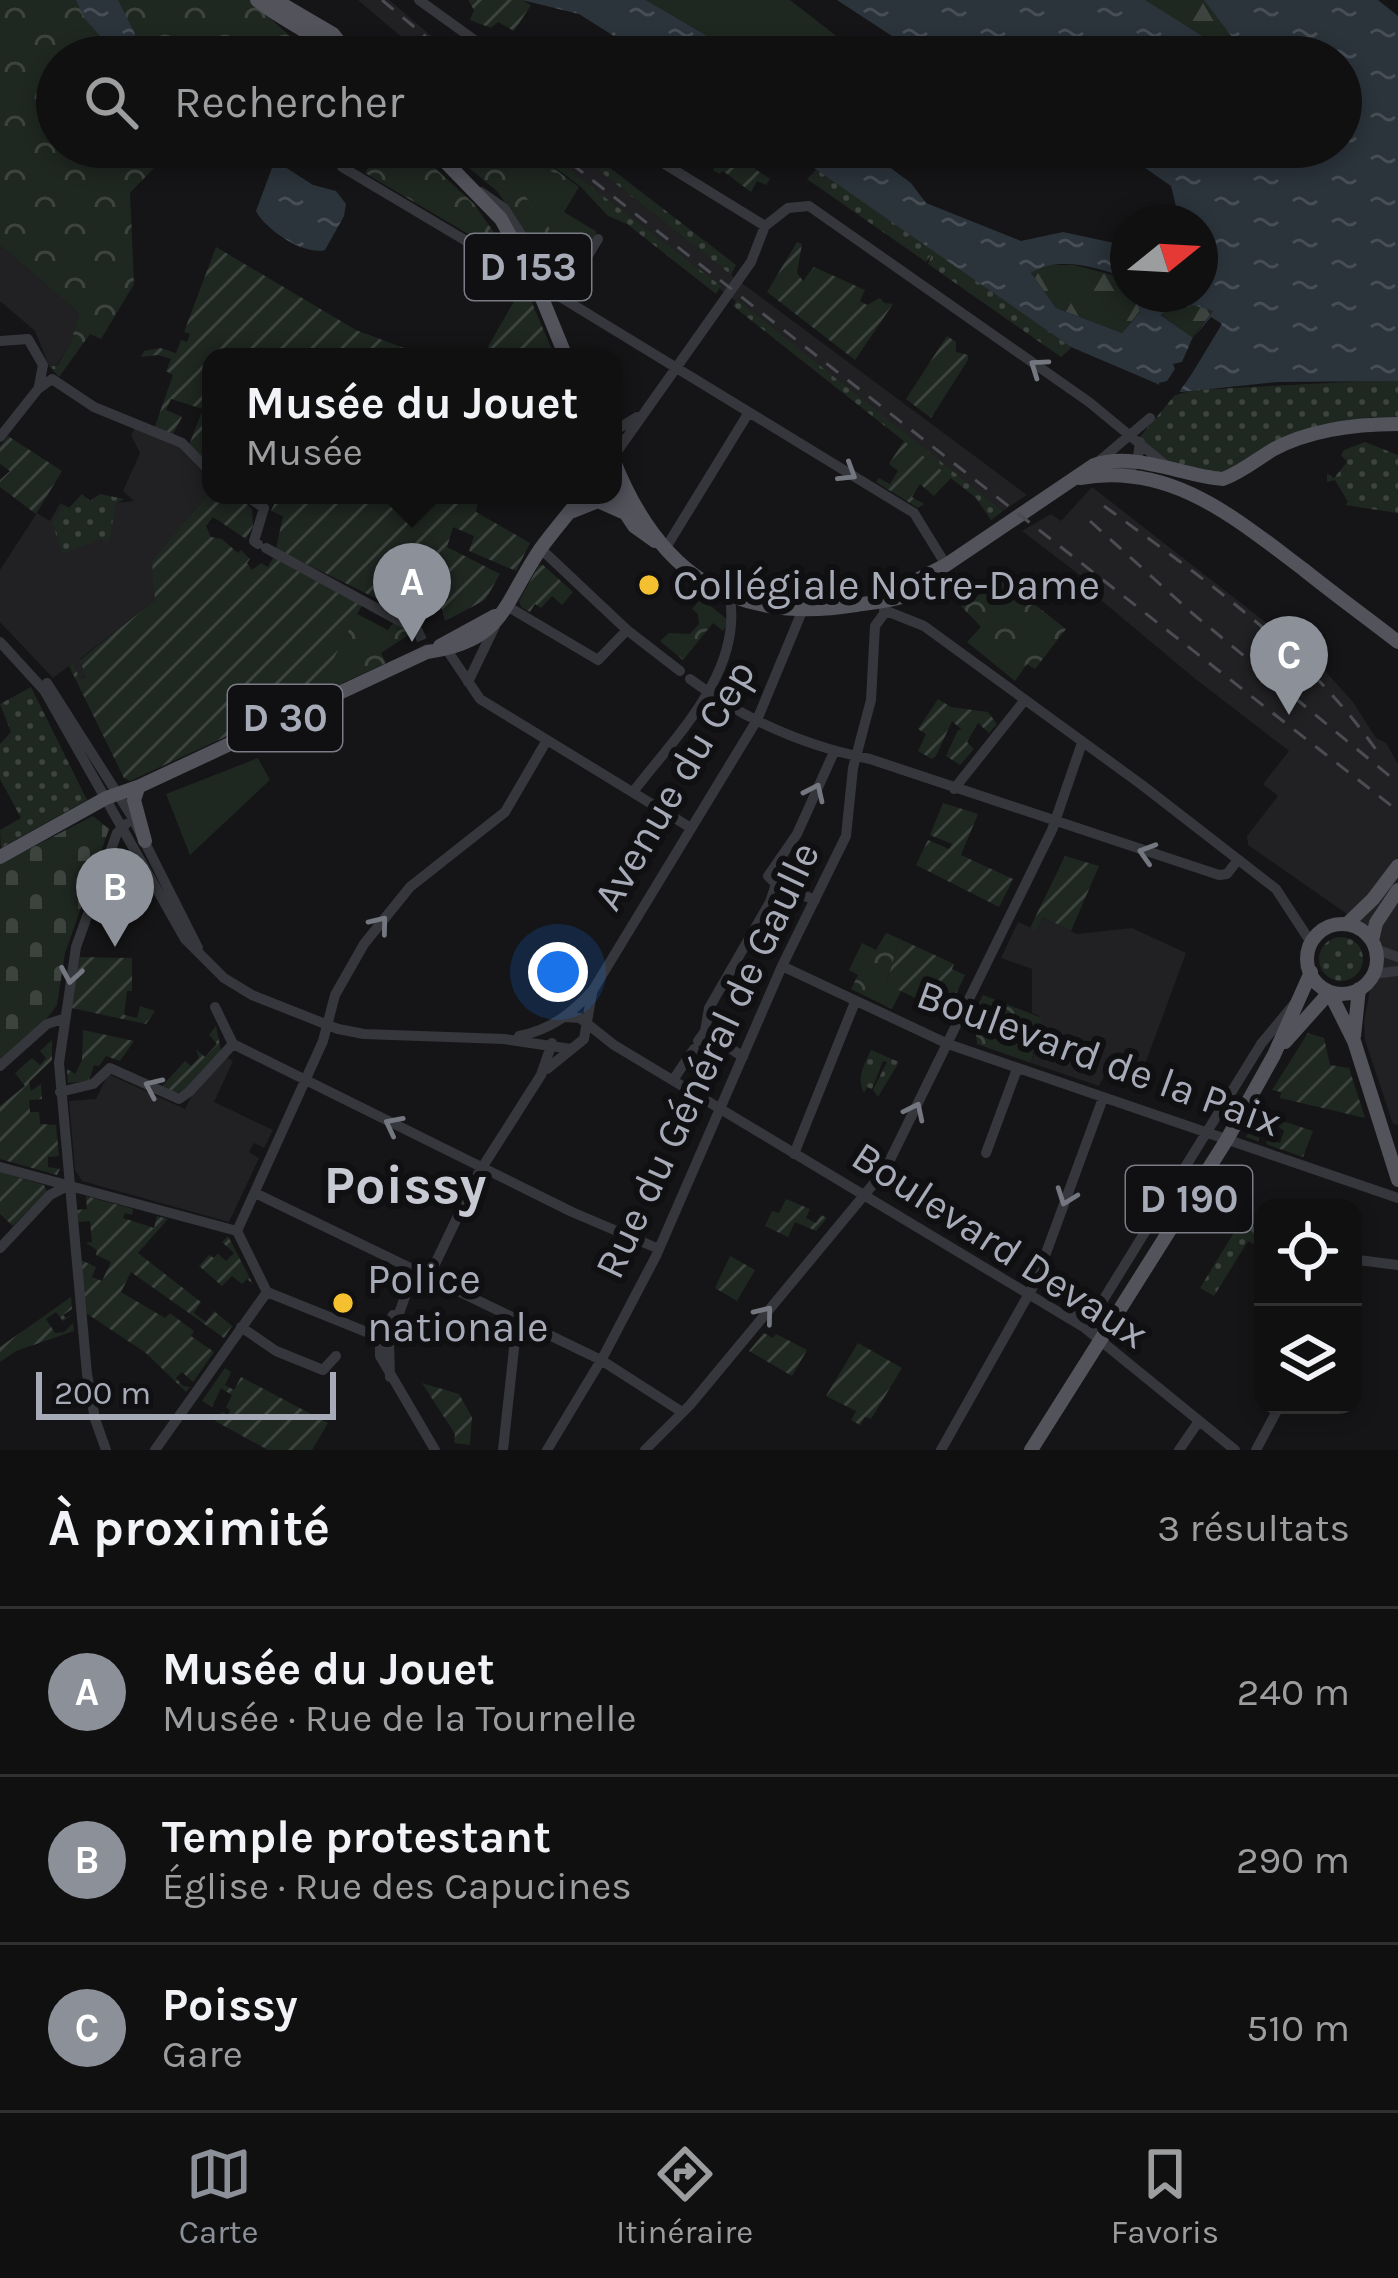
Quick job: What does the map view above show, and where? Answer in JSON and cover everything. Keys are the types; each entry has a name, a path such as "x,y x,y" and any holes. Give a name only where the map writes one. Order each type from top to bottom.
{"main road":[{"path":"256,0 318,36"},
{"path":"274,0 331,36"},
{"name":"D 153","path":"452,168 501,219 535,281 562,348"},
{"path":"619,504 640,532 714,591 730,598 803,609 875,605 915,592 946,565 1110,461 1220,479 1310,434 1398,424"},
{"path":"1095,470 1198,494 1231,514 1398,643"},
{"path":"1231,476 1222,494 1231,514"},
{"path":"622,480 632,505 662,546"},
{"name":"D 30","path":"0,857 89,810 432,649 466,640 502,614 541,549 576,504"},
{"path":"569,513 591,504"},
{"path":"605,504 623,512"},
{"path":"139,787 134,797 145,841"},
{"path":"1274,1055 1311,972 1312,944 1324,930 1348,923 1398,866"},
{"path":"1354,1041 1359,989 1373,974 1376,923 1398,890"},
{"path":"1348,923 1363,928 1374,945"},
{"path":"1311,972 1354,1041 1398,1180"},
{"path":"1329,995 1359,989"},
{"name":"D 190","path":"1031,1450 1226,1141 1274,1055 1329,995"}],"street":[{"path":"419,0 469,36"},
{"path":"344,168 914,513 946,565"},
{"path":"671,168 765,226"},
{"path":"473,188 504,208 562,298"},
{"path":"622,445 751,262 765,226 788,208 808,206 1089,402 1171,470"},
{"path":"562,298 598,239"},
{"path":"0,340 28,339 44,365 38,389 0,436"},
{"path":"38,389 52,380 94,407 182,443 202,464"},
{"path":"622,425 644,412"},
{"path":"662,546 748,412"},
{"path":"1095,470 1135,440 1150,418"},
{"path":"1135,440 1137,463"},
{"path":"258,504 264,508 254,541 417,629"},
{"path":"541,549 627,630 708,692 757,720 834,752 1222,875 1237,861"},
{"path":"897,596 918,623"},
{"path":"632,792 708,692 733,632 730,598"},
{"path":"875,605 918,623 1145,787 1278,891 1312,944"},
{"name":"Rue du Général de Gaulle","path":"548,1450 602,1360 659,1249 782,966 846,836 849,790 871,700 875,605"},
{"name":"Avenue du Cep","path":"560,1020 592,990 757,720 803,609"},
{"path":"468,682 502,614 598,660 627,630"},
{"path":"0,632 50,687 113,800"},
{"path":"466,640 477,659"},
{"path":"466,640 468,682"},
{"path":"0,642 44,690 113,800 145,841 207,964"},
{"path":"432,649 480,698 691,828"},
{"path":"954,789 1024,701"},
{"path":"237,1231 328,1027 335,995 364,944 410,887 505,812 547,740"},
{"path":"645,1450 885,1170 1054,821 1082,743"},
{"path":"815,900 768,876 797,834 834,752"},
{"path":"129,823 185,940 207,964 252,995 328,1027 364,1034 504,1039 575,1047 614,1045"},
{"path":"106,1450 87,1374 67,1186 60,1092 62,1019 76,947 117,833 129,823"},
{"path":"673,1080 776,884"},
{"path":"1374,945 1398,957"},
{"name":"Boulevard de la Paix","path":"782,966 948,1044 1398,1198"},
{"path":"1373,974 1398,971"},
{"name":"Avenue du Cep","path":"585,1025 592,990"},
{"path":"794,1154 855,1001"},
{"path":"1100,1341 1095,1325 1100,1305 1262,1044 1295,1003"},
{"path":"215,1007 233,1044 486,1164 572,1212 659,1249"},
{"path":"0,1066 47,1024 62,1019"},
{"path":"504,1039 535,1033 560,1020 585,1025 575,1047 542,1071"},
{"path":"435,1450 379,1352 410,1284 435,1264 486,1164 542,1071 560,1020"},
{"name":"Boulevard Devaux","path":"585,1025 1070,1318 1235,1450"},
{"path":"528,1042 541,1054 542,1071"},
{"path":"60,1092 93,1084 110,1068 179,1099 233,1044"},
{"path":"695,1045 743,1057"},
{"path":"986,1153 1017,1069"},
{"path":"940,1450 1029,1294 1103,1098"},
{"path":"0,1167 237,1231 267,1292 384,1339"},
{"path":"0,1248 50,1195 67,1186"},
{"path":"255,1193 602,1360 682,1412"},
{"path":"1362,1265 1398,1264"},
{"path":"155,1450 267,1292"},
{"path":"1070,1318 1100,1305"},
{"path":"503,1450 517,1321"},
{"path":"241,1328 276,1351 323,1370 336,1356"},
{"path":"1256,1450 1275,1414"},
{"path":"1179,1450 1199,1421"}],"shaded area":[{"path":"358,0 389,0 431,36 400,36"},
{"path":"566,168 596,168 1027,495 1003,511"},
{"path":"0,245 79,313 71,342 56,366 49,366 35,331 0,301"},
{"path":"135,428 177,445 202,472 202,502 153,561 155,600 80,659 87,676 80,679 73,663 53,678 0,622 0,570 37,513 50,521 60,503 70,508 134,501 123,491 140,453 131,435"},
{"path":"1092,487 1318,663 1353,702 1376,738 1386,743 1398,764 1398,1125 1393,1124 1365,1040 1364,1021 1380,937 1248,845 1247,836 1278,796 1263,784 1289,751 1193,677 1078,581 1081,576 1022,531 1051,514 1061,521"},
{"path":"1043,917 1077,934 1132,928 1186,953 1144,1067 1127,1060 1109,1065 1099,1086 1031,1063 1040,1035 1039,1016 1032,1013 1032,969 1001,958 1018,922 1036,930"},
{"path":"226,1057 233,1061 214,1102 273,1130 264,1148 254,1143 249,1152 259,1158 229,1222 82,1181 75,1170 69,1101 96,1099 108,1074 185,1109 194,1091"}],"green space":[{"path":"0,0 250,0 290,36 36,36 36,168 154,168 130,193 134,284 101,339 90,334 59,377 49,366 57,366 71,342 79,313 0,245"},
{"path":"468,0 522,0 531,5 514,31 498,22 491,28 470,20 474,10"},
{"path":"646,0 790,0 836,36 707,36"},
{"path":"1145,0 1204,0 1230,36 1199,36"},
{"path":"368,168 435,168 474,204 514,261 365,173"},
{"path":"469,168 553,168 579,187 564,212 597,232 562,285 497,191"},
{"path":"504,168 547,168 573,188 558,214 590,236 571,264 566,264 552,232"},
{"path":"556,168 566,168 721,286 716,294 627,224 608,216"},
{"path":"596,168 610,168 736,265 731,275"},
{"path":"756,168 770,179 766,185 757,181 751,192 723,171 713,170"},
{"path":"817,169 1070,349 1061,357 928,264 932,254 926,262 807,179"},
{"path":"797,242 802,244 797,273 803,281 814,267 865,290 860,301 867,305 880,298 893,304 855,360 767,292"},
{"path":"216,247 356,330 404,348 202,348 202,409 171,399 166,410 182,417 172,436 154,429 173,375 166,371 171,359 141,357 144,351 160,348 176,353 181,340 187,342 190,334 184,332"},
{"path":"1042,265 1074,265 1110,274 1110,312 1139,312 1122,333 1056,308 1031,273"},
{"path":"524,284 551,348 487,348"},
{"path":"737,300 1003,511 991,520 976,498 733,306"},
{"path":"1163,312 1212,312 1192,338"},
{"path":"947,336 956,342 956,352 968,355 968,360 931,418 906,399"},
{"path":"1398,381 1398,418 1325,424 1275,443 1220,474 1177,469 1139,438 1175,395 1195,390"},
{"path":"202,412 202,457 189,445"},
{"path":"8,436 62,471 36,514 0,487 0,480 10,471 0,464 0,446"},
{"path":"904,441 951,478 934,496 920,484 912,497 924,504 918,508 876,482 879,478 890,484 898,471 889,464"},
{"path":"1365,442 1398,455 1398,513 1345,505 1348,502 1335,480 1327,482 1327,473 1334,478 1347,462 1341,455 1344,450"},
{"path":"82,494 90,501 100,494 124,499 115,504 110,540 105,543 102,538 63,554 52,523 63,505 69,508"},
{"path":"202,502 247,504 253,526 246,539 213,517 206,526 211,537 222,539 238,553 241,550 252,570 261,563 268,567 274,556 362,605 314,696 130,781 124,778 69,666 73,663 80,679 86,677 80,660 155,600 152,561"},
{"path":"274,504 477,504 476,512 530,543 516,571 469,551 474,536 453,527 447,547 500,574 485,600 445,621 434,581 425,579 421,602 406,613 276,549 283,516 271,511"},
{"path":"539,565 573,592 562,605 552,596 530,612 519,601"},
{"path":"1003,580 1066,629 1035,669 1027,664 1015,681 967,642 981,627 961,606"},
{"path":"701,598 729,621 723,631 713,623 683,660 660,641 669,633 690,634 699,624 692,609"},
{"path":"357,614 388,630 396,619 413,632 381,653 386,663 314,696"},
{"path":"31,687 87,800 1,848 0,830 21,818 0,779 0,744 11,732 0,704"},
{"path":"938,699 951,707 988,712 997,724 989,733 978,723 967,742 974,749 960,765 946,756 962,730 952,721 936,756 932,759 918,751 926,734 918,729"},
{"path":"258,758 270,780 190,855 166,794"},
{"path":"943,803 978,814 961,855 1013,879 999,907 916,865 928,840 949,849 952,844 930,835"},
{"path":"93,816 109,829 65,953 57,1005 0,1061 0,864"},
{"path":"1065,856 1099,866 1071,931 1043,917 1036,931 1030,928"},
{"path":"886,933 900,939 886,983 901,991 892,1009 851,989 858,975 849,970 862,943 876,950"},
{"path":"1341,937 1357,943 1363,959 1357,975 1341,981 1325,975 1319,959 1325,943"},
{"path":"900,939 954,964 952,969 965,975 947,1013 886,984"},
{"path":"80,957 132,958 132,991 127,991 124,1015 137,1018 140,1006 155,1011 146,1024 71,1008"},
{"path":"983,995 1042,1018 1031,1063 977,1044 976,1032 968,1024"},
{"path":"216,1026 221,1050 185,1090 176,1093 162,1086 185,1061 191,1066 199,1058 196,1049 205,1057 217,1044 209,1035"},
{"path":"83,1030 134,1041 120,1061 106,1056 99,1066 94,1065 89,1081 68,1083 67,1069 75,1074 82,1060"},
{"path":"1308,1033 1324,1038 1330,1065 1349,1068 1365,1118 1280,1098 1281,1092 1272,1090"},
{"path":"52,1040 52,1060 29,1082 31,1091 41,1084 42,1099 29,1100 30,1112 39,1112 40,1124 56,1125 59,1156 48,1157 48,1167 60,1169 57,1175 0,1159 0,1106 25,1086 15,1073 32,1058 40,1065 46,1058 40,1051"},
{"path":"871,1050 899,1062 878,1097 873,1090 887,1062 883,1061 872,1089 867,1087 864,1093 861,1082"},
{"path":"1258,1113 1313,1131 1303,1157 1266,1144 1268,1139 1280,1143 1284,1131 1272,1121 1265,1123 1258,1141 1246,1137"},
{"path":"0,1172 44,1185 47,1192 13,1226 0,1214"},
{"path":"86,1196 133,1209 132,1215 125,1213 123,1218 154,1228 157,1216 168,1219 138,1253 201,1302 194,1313 206,1322 214,1311 232,1326 224,1338 131,1272 121,1292 165,1318 170,1313 214,1352 193,1382 182,1372 176,1378 190,1387 186,1392 146,1353 86,1313 81,1260 96,1267 92,1277 102,1281 111,1262 86,1243 92,1242 90,1221 78,1222 77,1210 87,1209"},
{"path":"786,1199 810,1209 806,1218 816,1223 821,1215 827,1218 816,1231 795,1222 788,1237 765,1226 772,1211 779,1213"},
{"path":"1243,1218 1254,1225 1254,1244 1248,1241 1214,1296 1200,1288"},
{"path":"228,1236 253,1284 247,1279 242,1284 232,1276 222,1286 199,1266 209,1255 218,1254 226,1261 234,1253 222,1242"},
{"path":"730,1256 755,1270 737,1301 715,1288"},
{"path":"71,1297 72,1309 63,1315 73,1315 63,1321 56,1312 46,1319 55,1333 73,1323 74,1331 16,1351 0,1362 0,1347"},
{"path":"764,1333 807,1350 792,1376 749,1351"},
{"path":"858,1343 902,1368 871,1419 865,1417 860,1425 851,1420 856,1411 826,1396"},
{"path":"225,1368 231,1372 225,1385 234,1390 241,1377 328,1423 312,1450 268,1450 215,1421 222,1412 228,1415 232,1395 221,1388 212,1407 202,1401"},
{"path":"422,1383 459,1394 472,1417 470,1445 454,1443 455,1434"}],"water":[{"path":"76,0 118,0 135,36 100,36"},
{"path":"522,0 646,0 707,36 614,36 579,14"},
{"path":"837,0 1145,0 1202,36 892,36"},
{"path":"1204,0 1378,0 1398,16 1398,381 1277,382 1181,392 1160,385 1071,347 814,168 891,168 911,183 926,203 1021,241 1063,232 1110,242 1110,274 1066,264 1031,273 1056,308 1122,333 1140,312 1164,312 1161,315 1193,338 1212,312 1218,312 1218,204 1176,204 1171,186 1145,168 1362,168 1362,36 1231,36"},
{"path":"272,168 287,168 313,185 336,191 346,204 325,250 316,251 286,240 256,211"}],"pier":[{"path":"1211,317 1222,324 1191,375 1177,395 1161,391 1159,383 1167,381 1173,364 1182,362 1192,339"}],"tunnel":[{"path":"418,631 424,645"}],"railway":[{"path":"382,0 425,36"},
{"path":"577,168 1398,811"},
{"path":"1104,506 1216,589 1287,650 1379,754"},
{"path":"1090,521 1192,613 1398,783"}],"place":[{"name":"Collégiale Notre-Dame","path":"649,585"},
{"name":"Musée du Jouet","path":"412,642"},
{"name":"Poissy","path":"1289,715"},
{"name":"Temple protestant","path":"115,947"},
{"name":"Police nationale","path":"343,1303"}],"district":[{"name":"Poissy","path":"405,1185"}]}
